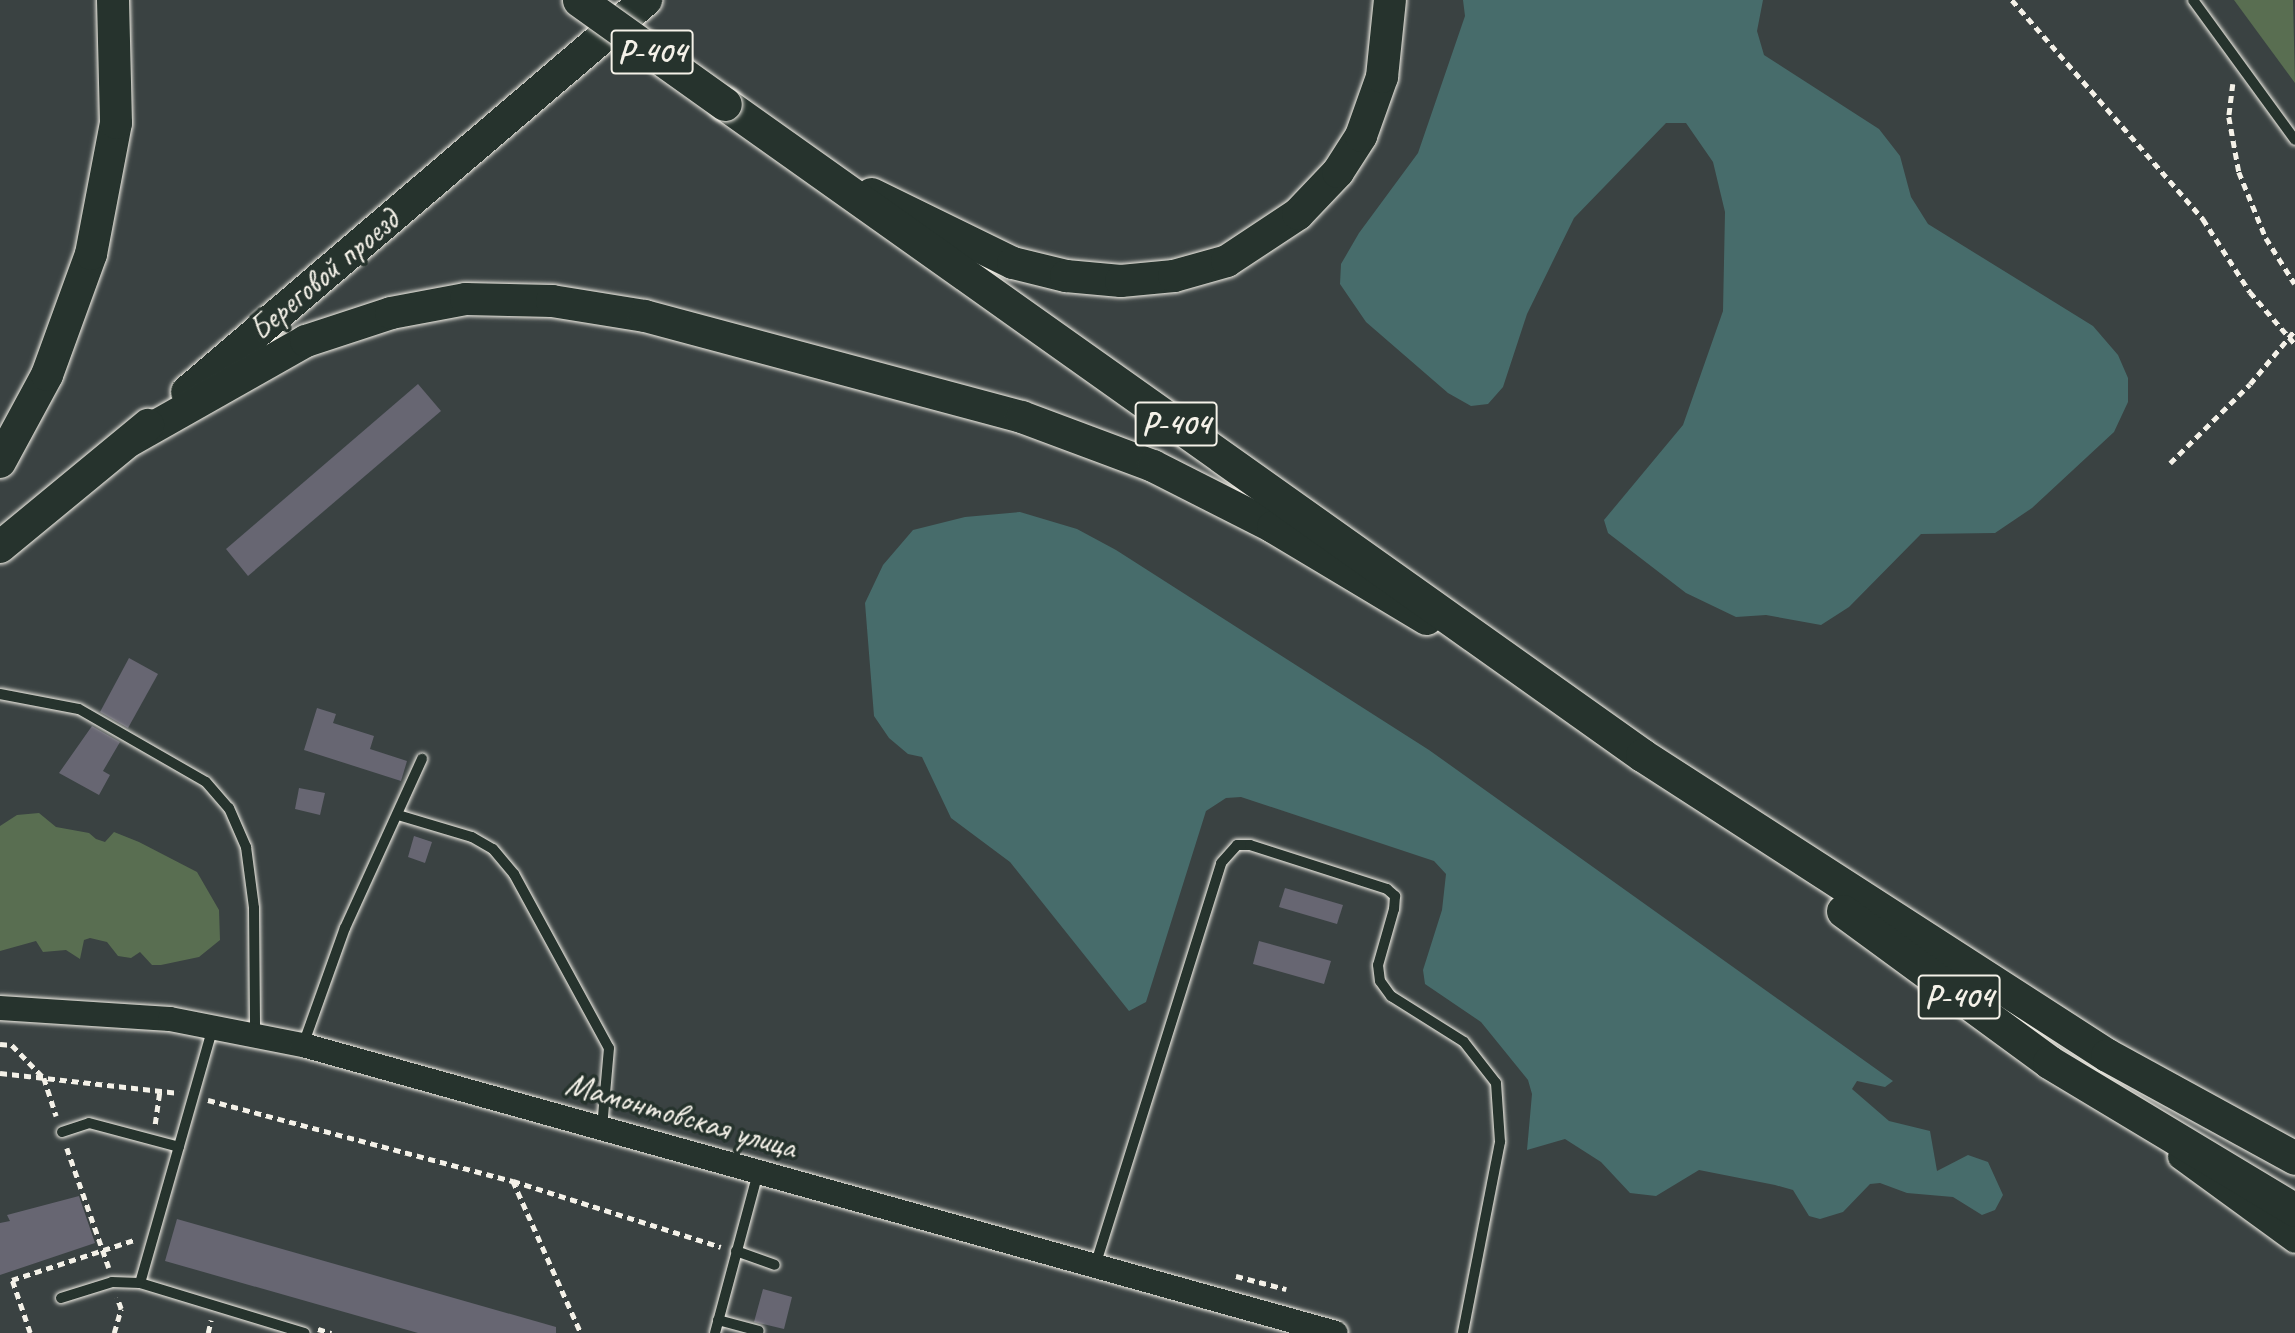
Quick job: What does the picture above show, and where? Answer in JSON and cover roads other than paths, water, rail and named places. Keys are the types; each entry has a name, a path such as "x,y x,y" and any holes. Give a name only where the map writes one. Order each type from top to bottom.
{"highway":[{"name":"Р-404","path":"579,0 1642,755 2084,1041 2295,1158"},
{"name":"Р-404","path":"1642,755 2049,1062 2295,1210"}],"main road":[{"path":"0,462 47,375 91,254 116,123 113,0"},
{"name":"Береговой проезд","path":"0,547 131,440 646,0"},
{"path":"791,151 951,237 1013,263 1094,279 1174,276 1227,261 1263,241 1338,172 1361,136 1382,77 1390,0"},
{"path":"131,440 306,341 391,313 466,299 552,301 645,316 1023,417 1153,466 1273,527 1560,698"}],"street":[{"name":"Мамонтовская улица","path":"0,1008 213,1027 303,1045 1336,1333"},
{"path":"2049,1062 2295,1241"}],"lane":[{"path":"2193,0 2295,140"},
{"path":"0,694 79,709 206,782 229,808 246,847 254,908 255,1034"},
{"path":"303,1045 345,928 422,759"},
{"path":"398,814 472,837 493,849 514,874 609,1048 602,1128"},
{"path":"1096,1266 1221,863 1237,845 1250,845 1388,889 1395,896 1394,909 1378,965 1380,981 1391,996 1464,1042 1496,1083 1500,1142 1463,1333"},
{"path":"141,1280 213,1027"},
{"path":"62,1132 89,1123 179,1147"},
{"path":"715,1333 758,1172"},
{"path":"736,1251 775,1265"},
{"path":"61,1298 112,1282 141,1280 304,1329"},
{"path":"718,1320 759,1331"}],"water":[{"path":"1463,0 1763,0 1757,31 1764,55 1879,129 1900,156 1911,197 1928,224 2093,326 2118,355 2128,378 2128,402 2114,432 2032,508 1995,533 1921,534 1849,607 1821,625 1766,615 1736,617 1686,593 1608,533 1604,520 1683,425 1723,311 1725,212 1713,162 1686,123 1666,123 1574,218 1527,314 1503,387 1488,404 1471,406 1448,393 1366,322 1340,284 1341,264 1359,233 1418,153 1465,16"},
{"path":"1020,512 1077,529 1116,550 1429,750 1893,1081 1885,1087 1857,1081 1852,1089 1889,1121 1930,1131 1937,1171 1968,1155 1988,1162 2003,1195 1995,1210 1982,1215 1953,1197 1907,1193 1880,1183 1870,1184 1843,1212 1820,1219 1809,1216 1793,1190 1775,1185 1699,1170 1656,1196 1630,1193 1601,1162 1565,1139 1527,1150 1532,1094 1528,1080 1481,1022 1425,984 1423,970 1442,910 1446,874 1434,861 1241,797 1226,798 1206,811 1146,1002 1129,1011 1010,862 951,818 922,757 908,754 889,738 874,716 865,603 883,565 913,530 965,517"}]}
